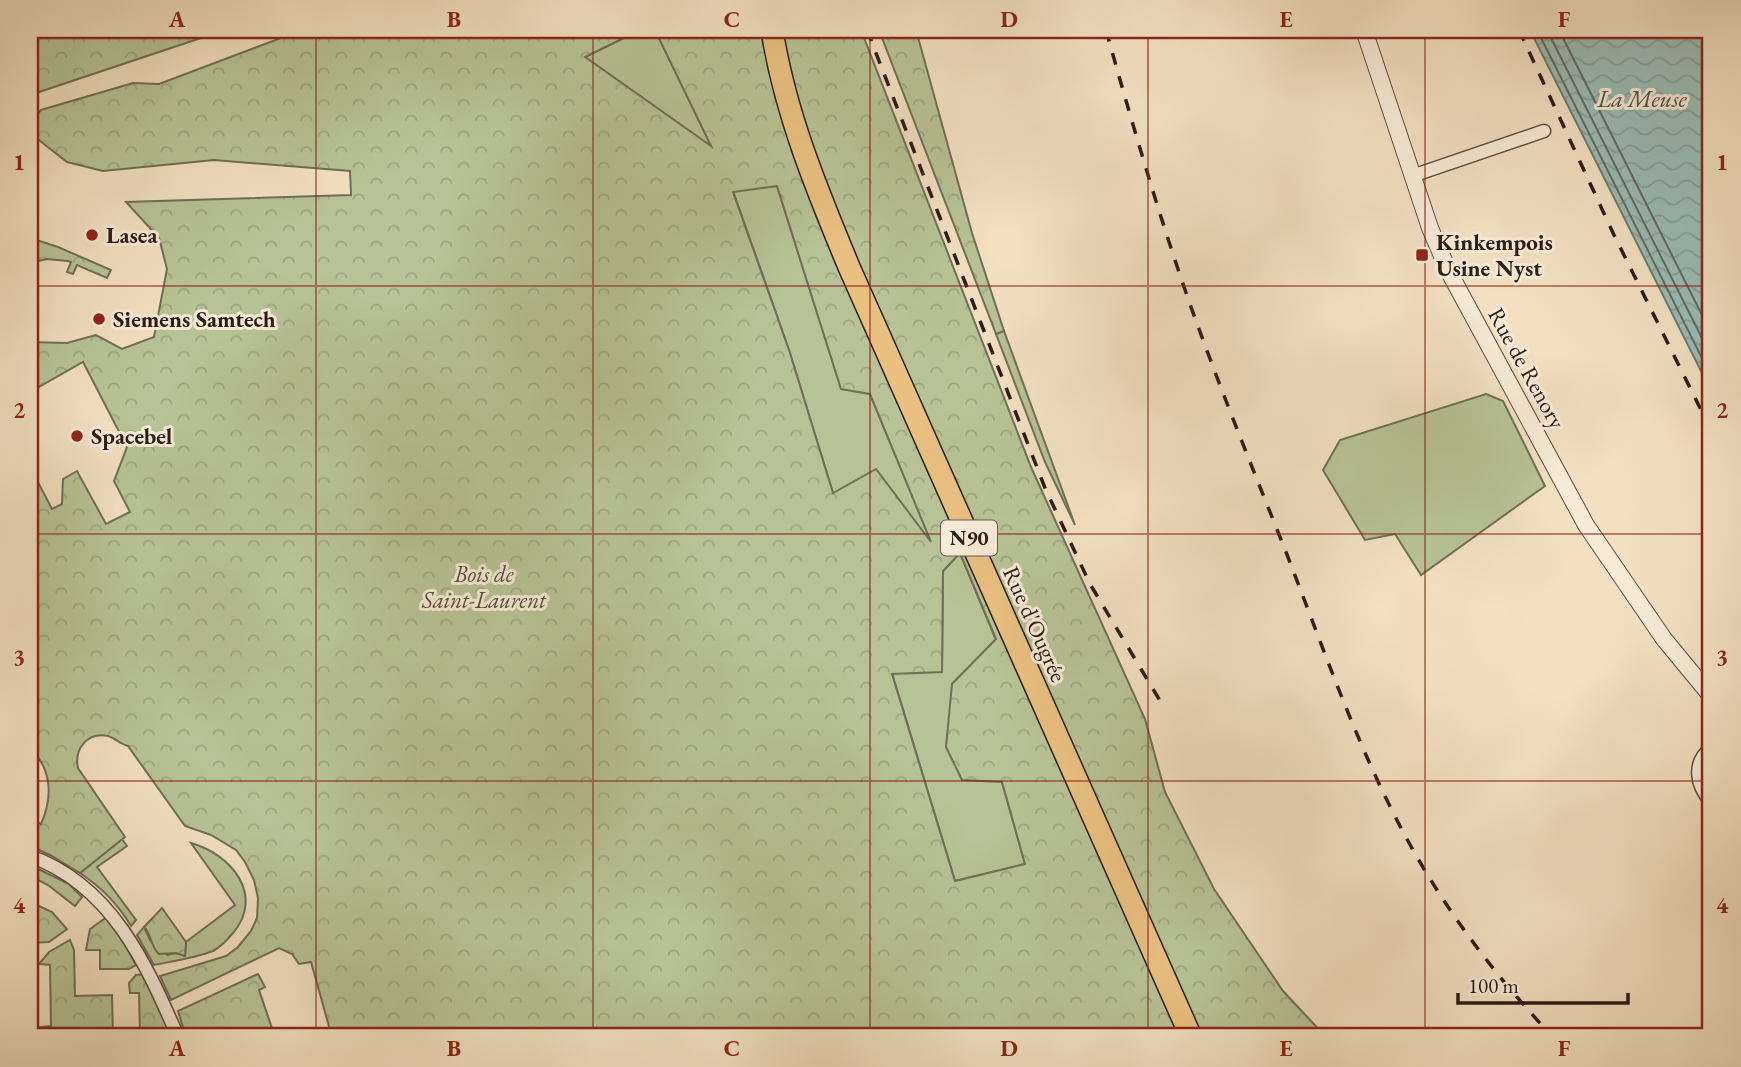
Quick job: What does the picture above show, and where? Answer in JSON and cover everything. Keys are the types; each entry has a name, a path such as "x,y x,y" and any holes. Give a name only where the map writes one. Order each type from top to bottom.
{"main road":[{"name":"Rue d'Ougrée","path":"772,30 796,131 849,267 1191,1037"}],"street":[{"name":"Rue de Renory","path":"1364,30 1430,228 1448,272 1579,513 1664,639 1711,696"},
{"path":"1412,176 1544,131"},
{"path":"1711,748 1705,753 1697,775 1699,785 1711,802"},
{"path":"30,856 48,863 76,880 108,909 128,936 178,1037"}],"green space":[{"path":"30,30 225,30 30,95"},
{"name":"Bois de Saint-Laurent","path":"302,30 640,30 585,57 711,146 655,30 861,30 1031,467 1145,719 1165,792 1214,889 1283,991 1326,1037 332,1037 311,962 299,964 292,954 279,948 171,1000 160,976 226,956 238,947 251,931 257,918 258,898 254,880 236,850 211,835 185,826 128,746 108,736 94,737 84,743 78,754 78,768 125,837 80,873 30,846 30,817 41,824 49,794 43,765 30,748 30,525 36,521 30,510 30,467 52,509 62,504 63,479 77,471 106,524 130,512 114,481 127,447 83,362 30,392 30,342 67,343 96,335 122,349 154,337 167,269 159,238 126,202 351,195 350,171 214,160 103,171 67,162 30,133 30,123 41,110 133,83 159,84","holes":["777,186 841,389 870,394 931,542 876,469 833,493 789,350 733,192","960,553 996,639 952,684 946,747 962,780 1002,782 1025,864 955,881 892,674 942,672 943,571"]},
{"path":"640,30 655,30 712,147 585,57"},
{"path":"879,30 916,30 972,233 1004,331 996,334"},
{"path":"777,186 841,388 870,394 933,546 833,493 789,350 733,191"},
{"path":"30,238 111,270 107,278 77,265 73,274 67,272 71,262 68,261 47,259 30,263"},
{"path":"1004,331 1075,525 1045,462 996,334"},
{"path":"1486,394 1503,401 1545,486 1421,575 1395,534 1365,540 1323,470 1340,440"},
{"path":"960,553 996,640 952,684 1002,782 1025,864 955,881 892,673 942,671 943,571"},
{"path":"122,839 127,846 97,867 136,920 131,926 108,897 80,873"},
{"path":"191,843 219,856 239,878 246,904 242,919 229,938 213,951 154,965 137,935 144,927 150,940 167,955 176,953 185,956 186,942 235,905"},
{"path":"30,865 69,884 82,897 75,906 48,885 30,876"},
{"path":"39,906 52,912 67,929 49,942 30,943 30,913"},
{"path":"162,908 186,942 185,956 176,953 159,954 154,948 144,927"},
{"path":"107,917 136,965 129,969 100,969 100,950 86,950 90,929"},
{"path":"70,940 74,950 75,996 112,995 113,1035 140,1035 139,993 130,993 129,983 136,975 145,974 171,1037 44,1037 40,1027 51,1026 50,965 39,964 49,952"},
{"path":"258,974 265,987 259,990 275,1037 186,1037 178,1011"}],"water":[{"name":"La Meuse","path":"1530,30 1711,30 1711,391"}],"railway":[{"path":"867,30 1045,488 1090,584 1165,709"},
{"path":"1106,30 1146,169 1191,307 1359,739 1413,850 1444,900 1495,971 1553,1037"},
{"path":"1519,30 1614,235 1711,430"}],"place":[{"name":"Lasea","path":"92,235"},
{"name":"Kinkempois Usine Nyst","path":"1422,255"},
{"name":"Siemens Samtech","path":"99,319"},
{"name":"Spacebel","path":"77,436"}]}
